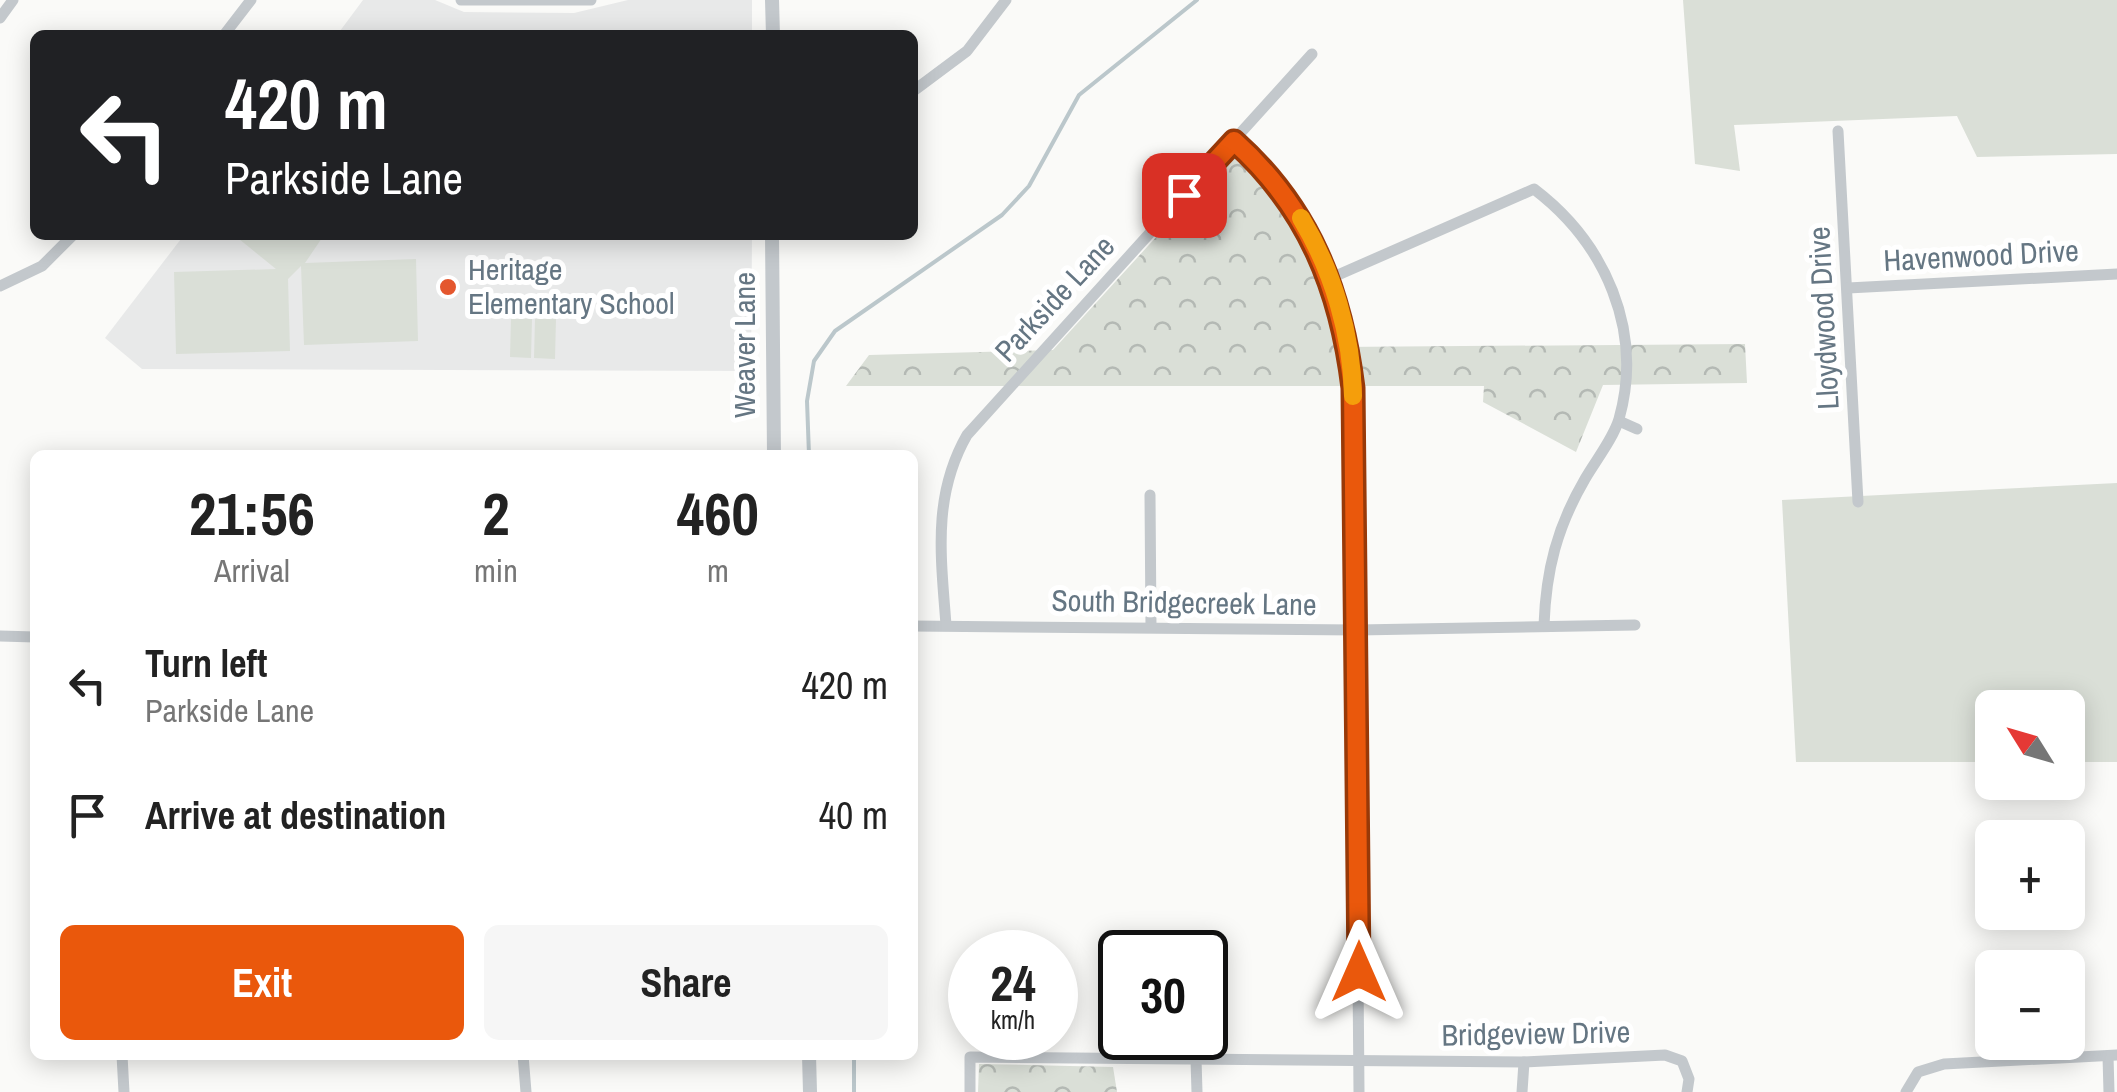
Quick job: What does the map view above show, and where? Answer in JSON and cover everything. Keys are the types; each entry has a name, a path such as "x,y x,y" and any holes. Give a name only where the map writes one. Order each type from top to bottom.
{"street":[{"path":"0,18 13,0"},
{"path":"228,30 251,0"},
{"path":"461,0 591,0"},
{"path":"772,0 772,30"},
{"path":"918,87 966,51 1006,0"},
{"name":"Parkside Lane","path":"946,625 939,522 952,461 968,435 1312,54"},
{"name":"Lloydwood Drive","path":"1838,131 1858,502"},
{"path":"1234,141 1272,176 1304,222 1331,278 1346,330 1353,388 1358,630 1360,1092"},
{"path":"1331,278 1534,189 1564,212 1610,281 1629,350 1619,421 1569,506 1554,540 1545,579 1544,624"},
{"path":"0,286 42,266 68,240"},
{"name":"Weaver Lane","path":"772,240 774,450"},
{"name":"Havenwood Drive","path":"1848,288 2117,274"},
{"path":"1619,421 1637,429"},
{"path":"1150,495 1152,628"},
{"name":"South Bridgecreek Lane","path":"918,626 1358,630 1635,624"},
{"path":"0,636 30,636"},
{"name":"Bridgeview Drive","path":"1228,1060 1524,1062 1665,1055 1682,1061 1689,1079 1687,1092"},
{"path":"1906,1092 1918,1072 1944,1064 2112,1055 2109,1092"},
{"name":"Bridgeview Drive","path":"970,1092 970,1056 1098,1058"},
{"path":"122,1060 124,1092"},
{"path":"523,1060 526,1092"},
{"path":"809,1060 810,1092"},
{"path":"1196,1060 1197,1092"},
{"path":"1522,1092 1524,1062"}],"shaded area":[{"path":"363,0 435,0 464,12 574,13 628,0 752,0 752,30 341,30"},
{"name":"Heritage Elementary School","path":"180,240 752,240 751,371 142,369 105,338"}],"green space":[{"path":"1683,0 2117,0 2117,154 1977,157 1957,116 1734,125 1740,171 1695,164"},
{"path":"1231,155 1270,197 1300,242 1322,292 1338,347 1745,344 1747,383 1603,385 1576,452 1483,402 1484,386 846,386 869,355 1053,350"},
{"path":"240,240 321,240 305,263 416,259 418,341 304,345 301,266 288,279 290,351 176,354 174,272 276,269"},
{"path":"511,318 532,319 531,358 510,357"},
{"path":"535,319 556,319 555,359 534,358"},
{"path":"2117,483 2117,762 2085,762 2085,690 1975,690 1975,762 1796,762 1782,500"},
{"path":"979,1064 1113,1067 1117,1092 978,1092"}],"waterway":[{"path":"809,450 807,401 814,361 835,331 1002,215 1029,186 1079,95 1197,0"},
{"path":"854,1060 854,1092"}],"slow traffic":[{"path":"1301,218 1331,278 1346,330 1353,396"}],"place":[{"name":"Heritage Elementary School","path":"448,287"}],"route":[{"path":"1184,195 1234,141 1272,176 1304,222 1331,278 1346,330 1353,388 1358,630 1359,972"}]}
